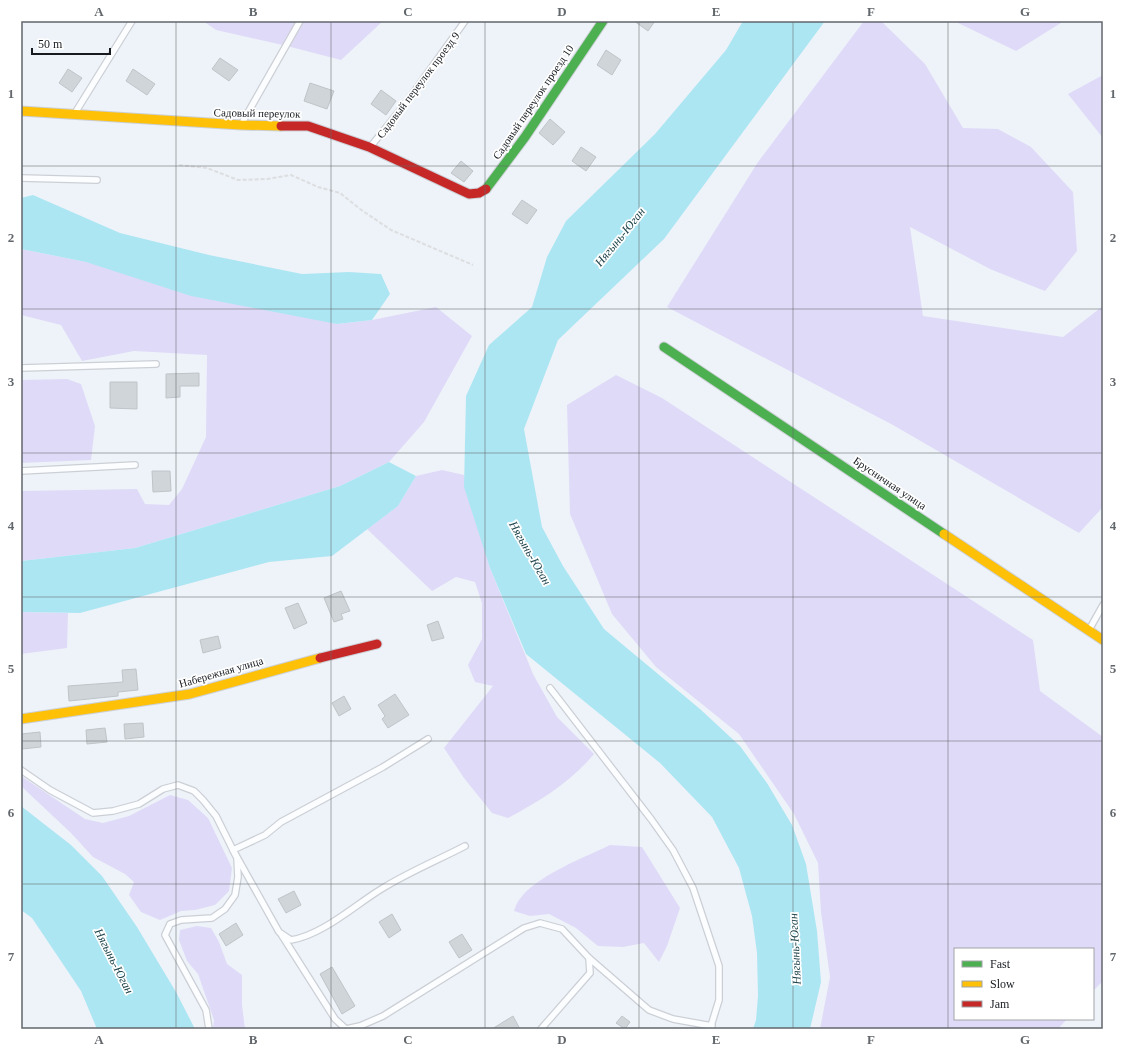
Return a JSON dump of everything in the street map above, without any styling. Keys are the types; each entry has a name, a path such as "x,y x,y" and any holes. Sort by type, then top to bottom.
{"street":[{"name":"Садовый переулок проезд 10","path":"479,193 487,188 525,137 603,21"},
{"name":"Садовый переулок","path":"21,111 241,126 308,126 369,147 469,194 479,193"},
{"name":"Брусничная улица","path":"664,347 1103,640"},
{"name":"Набережная улица","path":"21,719 190,694 286,666 377,644"}],"lane":[{"path":"74,115 132,21"},
{"path":"241,126 300,21"},
{"name":"Садовый переулок проезд 9","path":"369,147 406,104 465,21"},
{"path":"21,178 97,180"},
{"path":"21,368 156,364"},
{"path":"21,471 135,465"},
{"path":"1089,630 1103,605"},
{"path":"233,850 279,932 335,1019 346,1029 360,1026 383,1016 524,928 540,923 562,929 589,958 649,1010 673,1019 711,1028 719,1000 719,966 693,888 673,850 651,819 550,688"},
{"path":"233,850 265,835 281,822 383,767 428,738"},
{"path":"21,770 50,790 93,813 113,811 139,804 163,789 178,785 194,791 216,816 237,858 238,877 235,895 225,909 212,918 181,920 170,924 165,935 206,1010 209,1029"},
{"path":"279,932 291,940 301,938 348,912 383,888 465,846"},
{"path":"541,1029 590,973 589,958"}],"path":[{"path":"179,165 207,168 238,180 268,179 291,175 318,187 340,193 360,209 391,230 473,264"}],"shaded area":[{"path":"203,21 383,21 341,60 216,30"},
{"path":"864,21 881,21 925,64 963,128 998,129 1031,147 1073,192 1077,251 1045,291 990,269 910,227 923,316 1063,337 1103,306 1103,507 1079,533 893,425 667,307 758,162"},
{"path":"954,21 1064,21 1016,51"},
{"path":"1103,75 1103,138 1068,94"},
{"path":"21,249 86,262 337,324 372,320 436,307 472,336 424,422 389,462 340,486 135,548 21,561 21,491 137,489 145,504 169,505 182,489 206,437 207,355 134,351 82,361 61,325 21,315"},
{"path":"616,375 662,398 1033,640 1040,691 1103,737 1103,981 1094,990 1094,948 954,948 954,1020 1066,1020 1058,1029 820,1029 830,977 821,912 818,863 794,814 739,734 656,667 612,614 570,514 567,405"},
{"path":"67,379 81,384 95,426 91,460 21,463 21,380"},
{"path":"442,470 464,475 490,568 533,674 557,717 594,754 565,782 532,805 508,818 492,813 464,778 444,748 493,686 475,682 468,665 482,639 482,603 475,582 456,577 432,591 367,529 398,506 416,476"},
{"path":"21,612 68,613 67,648 21,654"},
{"path":"21,776 85,819 103,823 129,816 170,795 188,800 208,818 232,868 229,891 215,905 195,910 181,911 160,920 141,912 129,895 134,882 125,874 93,857 71,833 21,786"},
{"path":"610,845 642,847 680,908 667,946 659,962 644,943 623,947 598,946 576,928 549,914 530,916 514,911 519,900 528,890 541,880 569,864"},
{"path":"197,926 211,928 219,942 227,964 242,975 242,1005 245,1029 213,1029 214,1020 198,974 187,961 179,940 180,930"}],"water":[{"name":"Нягынь-Юган","path":"743,21 825,21 664,239 558,340 524,429 542,527 563,566 604,629 700,709 740,746 767,783 792,825 806,864 817,931 821,982 810,1029 753,1029 756,1020 758,996 757,953 752,916 739,868 712,817 660,763 526,654 490,568 464,487 466,396 489,345 532,307 547,257 566,221 655,134 726,50"},
{"path":"33,195 120,233 209,255 302,274 349,272 381,274 390,294 372,320 337,324 191,296 86,262 21,249 21,198"},
{"path":"389,462 416,476 398,506 332,556 269,562 80,613 21,612 21,561 135,548 340,486"},
{"name":"Нягынь-Юган","path":"21,806 71,845 102,876 137,927 176,992 195,1029 97,1029 81,991 32,918 21,910"}],"building":[{"path":"634,21 655,21 648,31"},
{"path":"606,50 621,60 612,75 597,65"},
{"path":"220,58 238,70 229,81 212,69"},
{"path":"68,69 82,78 72,92 59,83"},
{"path":"133,69 155,84 147,95 126,81"},
{"path":"310,83 334,91 327,109 304,101"},
{"path":"381,90 396,101 386,115 371,104"},
{"path":"550,119 565,132 553,145 539,133"},
{"path":"581,147 596,157 586,171 572,161"},
{"path":"461,161 473,171 464,182 451,173"},
{"path":"522,200 537,210 527,224 512,214"},
{"path":"199,373 199,386 180,386 180,397 166,398 166,374"},
{"path":"110,382 137,382 137,409 110,408"},
{"path":"152,471 170,471 171,491 153,492"},
{"path":"341,591 350,611 341,614 343,619 334,622 324,598"},
{"path":"298,603 307,623 294,629 285,608"},
{"path":"438,621 444,638 432,641 427,625"},
{"path":"218,636 221,648 203,653 200,640"},
{"path":"136,669 138,690 118,692 118,696 69,701 68,686 123,682 122,670"},
{"path":"395,694 409,715 388,728 382,719 385,716 378,705"},
{"path":"344,696 351,709 339,716 332,703"},
{"path":"143,723 144,737 125,739 124,724"},
{"path":"105,728 107,742 87,744 86,730"},
{"path":"40,732 41,747 22,749 21,734"},
{"path":"294,891 301,905 286,913 278,899"},
{"path":"392,914 401,930 389,938 379,922"},
{"path":"236,923 243,935 226,946 219,934"},
{"path":"462,934 472,950 459,958 449,942"},
{"path":"332,967 355,1006 342,1014 320,974"},
{"path":"513,1016 520,1029 492,1029"},
{"path":"622,1016 630,1022 625,1029 616,1023"}],"traffic: fast":[{"path":"486,189 525,137 603,21"},
{"path":"664,347 944,534"}],"traffic: slow":[{"path":"21,111 241,125 281,126"},
{"path":"944,534 1103,640"},
{"path":"21,719 190,694 320,658"}],"traffic: jam":[{"path":"281,126 308,126 369,147 469,194 479,193 486,189"},
{"path":"320,658 377,644"}]}
